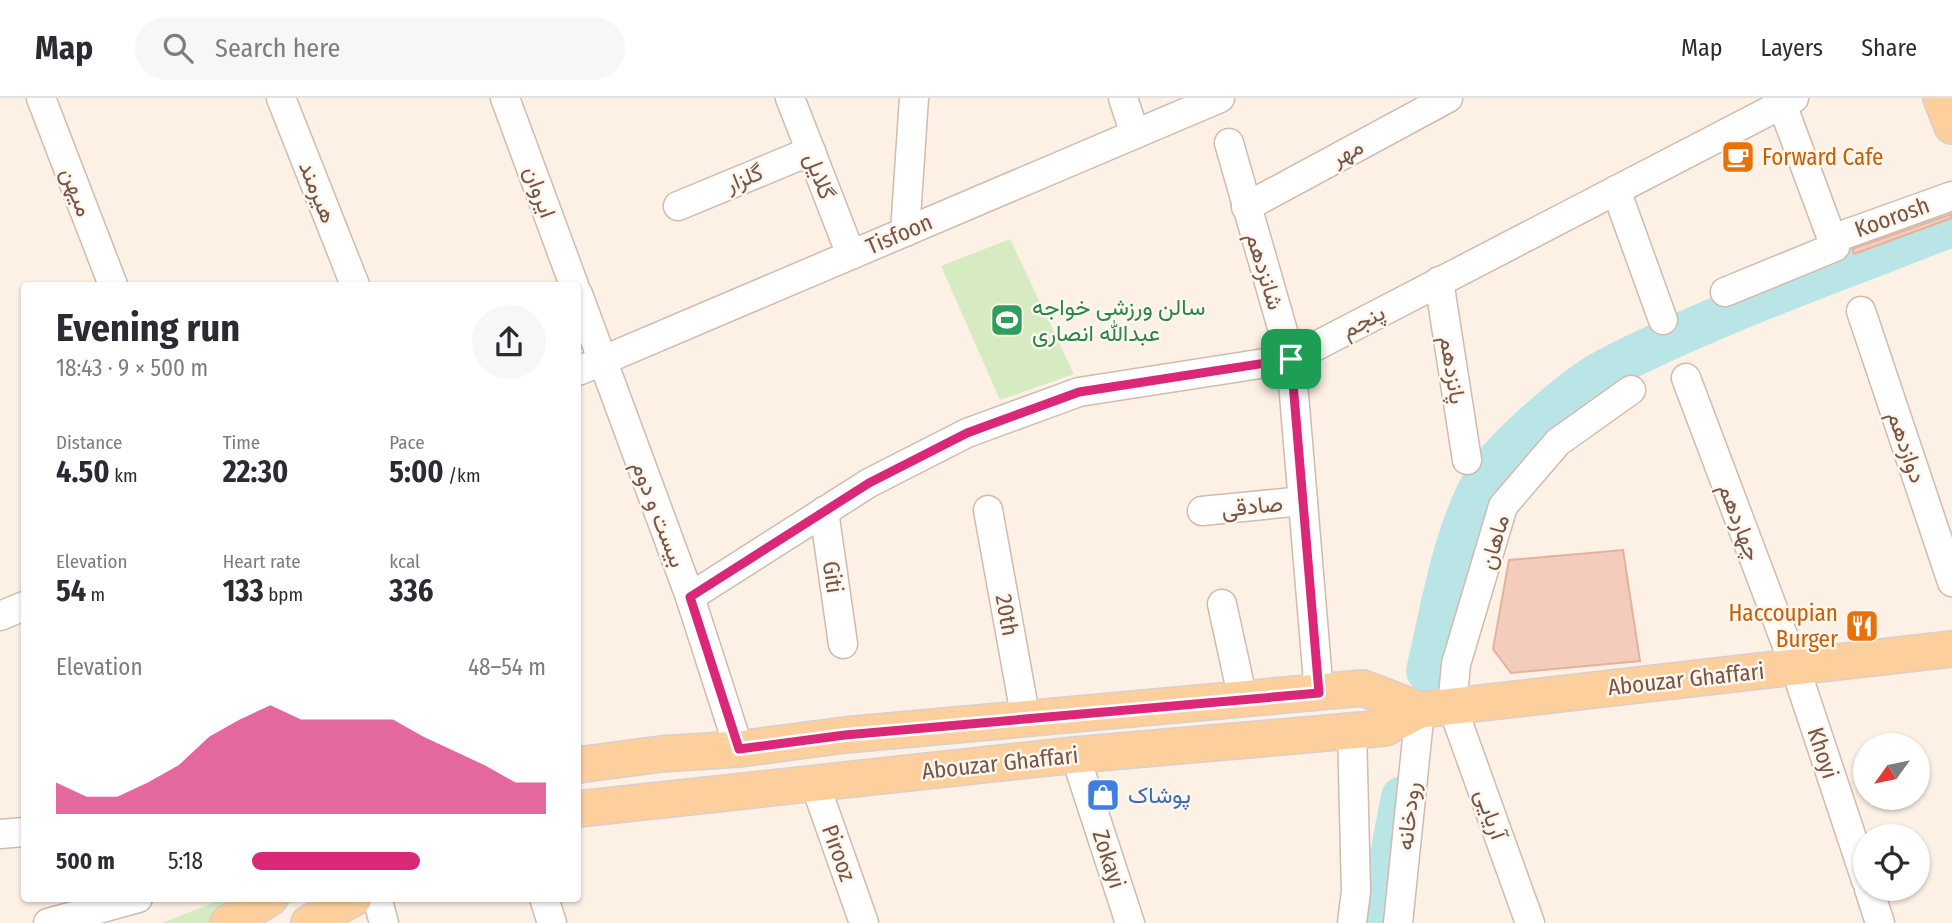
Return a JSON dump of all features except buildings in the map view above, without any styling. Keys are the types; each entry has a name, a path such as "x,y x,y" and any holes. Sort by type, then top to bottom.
{"main road":[{"path":"1941,98 1952,125"},
{"name":"Abouzar Ghaffari","path":"581,809 1075,755 1385,728 1436,708 1952,649"},
{"name":"Abouzar Ghaffari","path":"581,765 661,754 739,749 845,735 1363,688 1436,708"},
{"path":"228,923 263,902"},
{"path":"309,923 347,902"}],"street":[{"name":"میهن","path":"41,98 112,282"},
{"name":"هیرمند","path":"281,98 354,282"},
{"name":"ایروان","path":"505,98 573,282"},
{"name":"گلایل","path":"790,98 851,255"},
{"path":"905,232 914,98"},
{"path":"1123,98 1135,134"},
{"name":"Tisfoon","path":"590,366 1220,98"},
{"name":"مهر","path":"1245,206 1448,98"},
{"path":"1788,101 1833,243"},
{"name":"پنجم","path":"690,597 869,483 967,433 1079,392 1291,359 1788,101"},
{"name":"شانزدهم","path":"1229,143 1291,359 1319,693"},
{"name":"گلزار","path":"678,206 811,151"},
{"path":"1616,190 1663,320"},
{"name":"Koorosh","path":"1725,292 1833,243 1952,196"},
{"name":"پانزدهم","path":"1439,281 1467,460"},
{"name":"دوازدهم","path":"1861,311 1952,582"},
{"path":"581,312 590,366"},
{"name":"بیست و دوم","path":"590,366 690,597 739,749"},
{"name":"چهاردهم","path":"1686,378 1795,667"},
{"name":"ماهان","path":"1436,708 1456,664 1503,506 1558,442 1631,390"},
{"name":"صادقی","path":"1202,512 1303,501"},
{"name":"20th","path":"988,510 1026,720"},
{"name":"Giti","path":"824,511 843,643"},
{"path":"1222,604 1243,700"},
{"path":"0,616 21,607"},
{"name":"Khoyi","path":"1795,667 1853,841"},
{"name":"رودخانه","path":"1398,923 1436,708"},
{"name":"آریایی","path":"1436,708 1530,923"},
{"path":"1352,730 1356,891 1352,923"},
{"name":"Zokayi","path":"1075,755 1130,923"},
{"name":"Pirooz","path":"815,784 864,923"},
{"path":"0,834 21,832"},
{"path":"1873,901 1880,923"},
{"path":"48,923 117,902"},
{"path":"378,902 384,923"},
{"path":"545,902 552,923"}],"green space":[{"name":"سالن ورزشی خواجه عبدالله انصاری","path":"1010,239 1074,374 1000,400 941,266"},
{"path":"216,902 293,902 248,923 161,923"}],"waterway":[{"path":"1427,671 1449,573 1474,500 1494,466 1541,418 1594,377 1648,349 1775,294 1946,228"},
{"path":"1378,923 1402,797"}],"place":[{"name":"Forward Cafe","path":"1738,157"},
{"name":"سالن ورزشی خواجه عبدالله انصاری","path":"1007,320"},
{"name":"Haccoupian Burger","path":"1862,626"},
{"name":"پوشاک","path":"1103,795"}],"route":[{"path":"1291,359 1319,693 845,735 739,749 690,597 869,483 967,433 1079,392 1291,359"}]}
